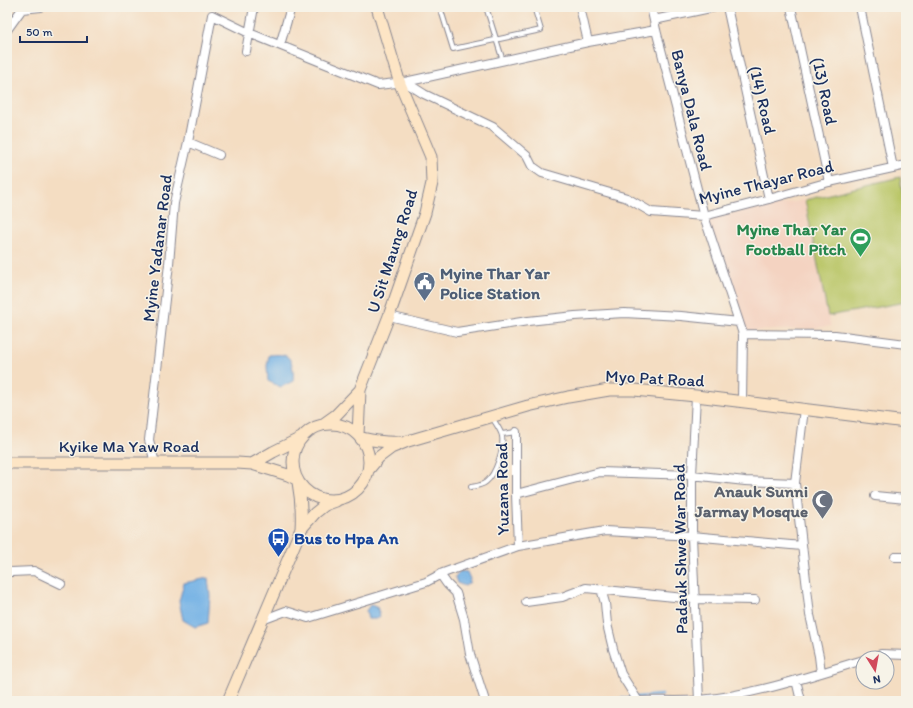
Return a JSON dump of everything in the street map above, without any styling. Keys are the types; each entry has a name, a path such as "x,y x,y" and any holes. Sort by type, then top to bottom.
{"main road":[{"name":"U Sit Maung Road","path":"360,390 389,316 425,213 432,183 431,157 403,83 377,7"},
{"path":"322,425 336,415 360,390"},
{"path":"360,390 360,437"},
{"name":"Myo Pat Road","path":"408,440 528,406 609,390 634,390 696,396 906,422"},
{"path":"228,701 301,529 315,513 325,505 349,497 358,490 365,480 369,469 370,458 367,448 354,431 344,426 334,424 315,427 301,438 294,451 292,465 300,495 302,513 301,529"},
{"path":"360,437 377,442 389,443 408,440"},
{"path":"252,464 301,438"},
{"path":"369,469 379,457 391,448 408,440"},
{"name":"Kyike Ma Yaw Road","path":"7,463 252,464"},
{"path":"252,464 288,475 297,480 305,491 315,497 326,501 338,500"}],"street":[{"path":"7,30 22,9 41,7"},
{"path":"246,51 254,7"},
{"path":"280,46 291,7"},
{"path":"580,7 588,42"},
{"name":"Banya Dala Road","path":"651,7 704,216 743,334 742,401"},
{"path":"654,20 715,7"},
{"name":"(14) Road","path":"727,7 769,199"},
{"name":"(13) Road","path":"791,7 829,182"},
{"path":"860,7 894,168"},
{"name":"Myine Yadanar Road","path":"155,463 148,440 169,264 174,203 188,142 212,15 249,33"},
{"path":"249,33 378,85 403,83 588,42 656,30"},
{"name":"Myine Thayar Road","path":"403,83 493,127 527,156 532,166 542,173 627,198 651,212 704,216 829,182 906,165"},
{"path":"188,142 219,156"},
{"path":"389,316 456,332 548,319 624,313 681,316 739,322"},
{"path":"743,334 835,335 906,344"},
{"name":"Padauk Shwe War Road","path":"696,396 692,475 692,536 699,700"},
{"path":"804,409 795,483 810,615 819,656 821,673"},
{"name":"Yuzana Road","path":"516,432 518,546"},
{"path":"516,494 600,472 692,475 745,481 795,483"},
{"path":"875,496 906,499"},
{"path":"262,620 286,611 308,618 426,582 440,574 518,546 605,531 692,536 802,546"},
{"path":"895,557 906,557"},
{"path":"7,571 34,572 61,584"},
{"path":"440,574 456,593 464,619 470,654 485,701"},
{"path":"526,602 562,597 586,588 694,599 755,600"},
{"path":"601,589 605,602 607,624 620,674 637,701 699,700 718,698 759,690 855,662"},
{"path":"895,655 906,655"},
{"path":"796,680 802,701"}],"lane":[{"path":"440,7 453,49 541,30 534,7"},
{"path":"486,7 503,61"},
{"path":"471,487 487,482 497,464 501,451 502,434 491,417"},
{"path":"502,434 516,432"}],"shaded area":[{"path":"805,200 831,326 809,329 745,331 705,227 713,216"}],"green space":[{"name":"Myine Thar Yar Football Pitch","path":"900,177 906,216 906,302 828,316 805,200"}],"water":[{"path":"269,355 283,355 289,358 293,369 293,381 281,387 268,381 267,366"},
{"path":"460,571 467,572 470,579 469,583 465,586 457,583 455,577"},
{"path":"208,578 210,596 208,623 195,627 183,620 179,601 184,583"},
{"path":"370,605 377,607 380,616 376,619 368,619 366,611"}],"waterway":[{"path":"605,701 662,695"}],"place":[{"name":"Myine Thar Yar Football Pitch","path":"861,258"},
{"name":"Myine Thar Yar Police Station","path":"424,302"},
{"name":"Anauk Sunni Jarmay Mosque","path":"823,520"},
{"name":"Bus to Hpa An","path":"278,558"}]}
